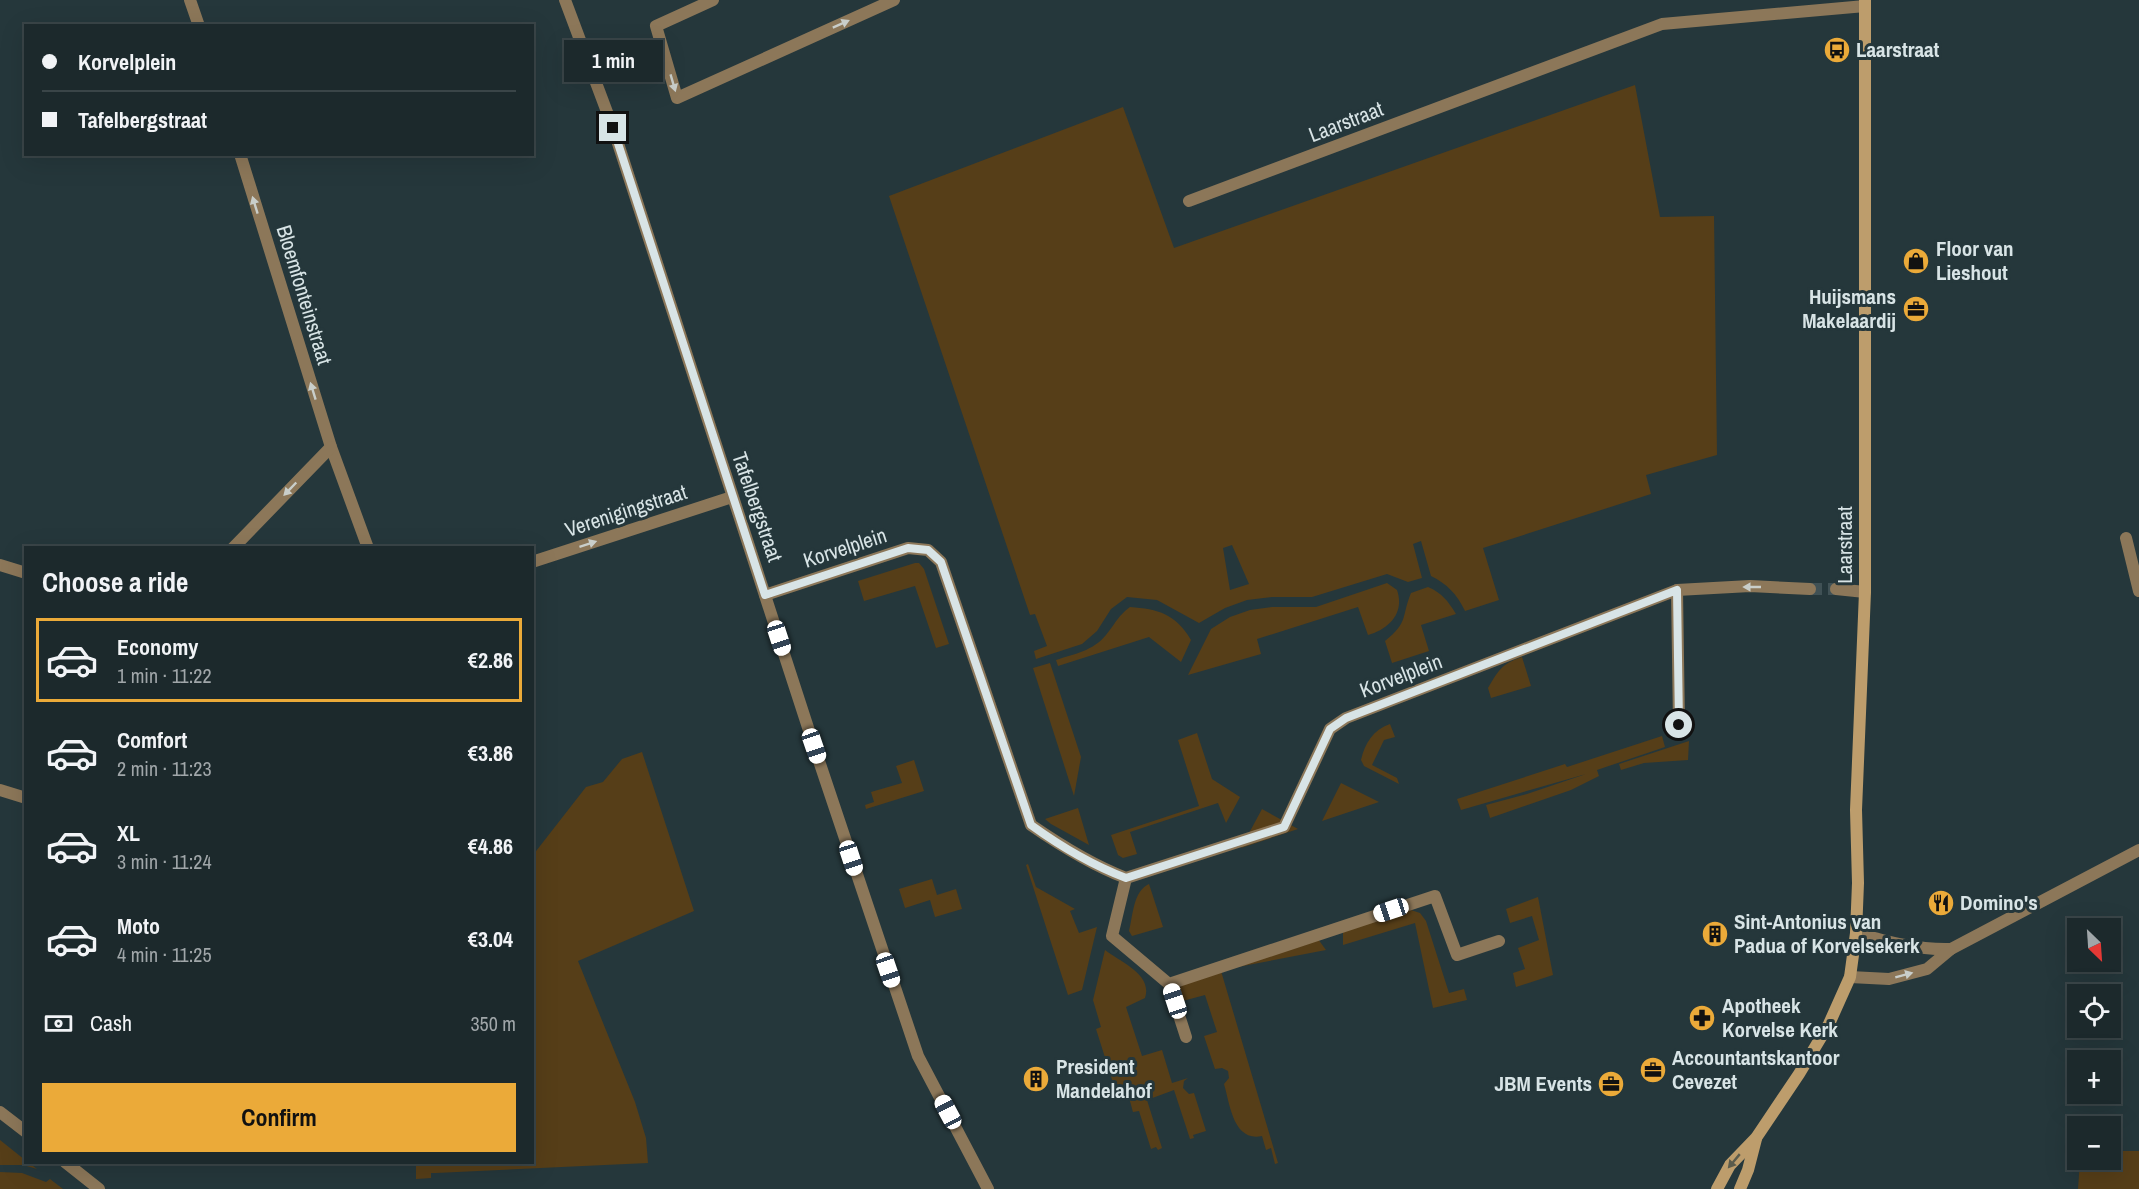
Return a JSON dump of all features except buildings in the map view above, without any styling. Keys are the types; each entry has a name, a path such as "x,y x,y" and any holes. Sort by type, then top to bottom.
{"street":[{"path":"190,0 197,24"},
{"name":"Tafelbergstraat","path":"565,0 613,128 732,497 918,1056 988,1189"},
{"path":"713,0 656,26 677,98 894,0"},
{"name":"Laarstraat","path":"1189,201 1662,24 1865,3 1865,592 1856,810 1858,883 1856,933 1850,977"},
{"name":"Bloemfonteinstraat","path":"241,156 331,447 367,546"},
{"path":"236,546 331,447"},
{"name":"Verenigingstraat","path":"534,561 732,497"},
{"path":"2126,538 2139,591"},
{"name":"Korvelplein","path":"765,595 908,548 928,550 941,562 1031,825 1056,843 1126,878 1284,827 1330,729 1346,718 1677,590 1750,586 1810,588"},
{"path":"0,565 24,572"},
{"path":"1836,589 1865,592"},
{"path":"1677,590 1679,725"},
{"path":"0,790 24,797"},
{"path":"1718,1189 1730,1165 1756,1138 1799,1074 1823,1034 1850,977 1889,979 1927,969 1951,949 2139,850"},
{"path":"1126,878 1112,936 1169,984 1186,1037"},
{"path":"1169,984 1435,896 1457,955 1499,941"},
{"path":"1856,933 1930,950 1951,949"},
{"path":"0,1113 24,1131"},
{"path":"1740,1189 1748,1170 1756,1138"},
{"path":"68,1164 99,1189"}],"shaded area":[{"path":"1635,85 1660,217 1714,216 1717,455 1646,475 1651,494 1483,548 1499,600 1465,611 1451,590 1431,576 1421,541 1413,544 1422,578 1408,582 1387,574 1312,597 1272,597 1247,600 1225,608 1199,623 1157,600 1127,597 1111,609 1097,631 1082,644 1036,659 1034,651 1047,646 1035,614 1030,615 889,196 1123,107 1174,248","holes":["1232,545 1249,584 1230,590 1223,548"]},
{"path":"919,563 924,569 949,644 936,648 915,586 864,601 858,581"},
{"path":"1387,583 1397,590 1399,606 1393,619 1383,629 1368,635 1358,607 1257,639 1261,654 1188,675 1211,629 1230,617 1250,610 1272,607 1316,607"},
{"path":"1428,587 1444,598 1456,614 1421,625 1429,651 1392,663 1385,641 1401,624 1411,593"},
{"path":"1130,607 1158,611 1179,624 1191,640 1181,662 1149,637 1058,666 1056,660 1095,645"},
{"path":"1522,657 1531,686 1491,698 1488,688 1498,672 1509,662"},
{"path":"1050,663 1081,757 1074,796 1033,668"},
{"path":"1390,724 1395,737 1384,740 1372,765 1397,778 1399,784 1364,766 1361,760 1371,738"},
{"path":"1197,733 1212,779 1240,797 1226,823 1218,803 1130,832 1137,854 1123,858 1118,855 1111,835 1199,806 1178,740"},
{"path":"1662,736 1665,747 1597,770 1599,776 1571,790 1490,818 1486,805 1586,774 1461,810 1457,799 1565,764 1567,767"},
{"path":"1689,741 1688,760 1644,763 1621,770 1619,764"},
{"path":"642,752 694,911 578,961 635,1102 646,1138 648,1163 431,1173 431,1178 416,1179 416,1164 534,1164 534,854 586,787 603,782 622,759"},
{"path":"914,760 924,791 866,809 865,805 874,802 871,792 902,783 896,766"},
{"path":"1341,783 1379,802 1322,821"},
{"path":"1078,808 1089,845 1045,819"},
{"path":"1262,809 1298,829 1241,848"},
{"path":"1028,864 1036,887 1075,909 1070,911 1079,933 1097,927 1082,990 1068,995 1026,865"},
{"path":"932,879 937,895 956,889 962,909 935,917 930,900 905,908 899,889"},
{"path":"1149,884 1163,927 1132,936 1129,931 1134,904 1140,892"},
{"path":"1538,897 1553,975 1516,987 1513,973 1525,969 1518,948 1539,940 1532,916 1510,923 1506,909"},
{"path":"1411,910 1420,913 1426,921 1449,993 1464,989 1467,1000 1433,1008 1415,923 1343,945 1343,931"},
{"path":"1318,939 1326,950 1222,970"},
{"path":"1105,950 1134,970 1144,982 1145,998 1126,1007 1142,1056 1162,1050 1172,1083 1188,1078 1184,1081 1183,1088 1189,1094 1194,1093 1206,1131 1193,1135 1194,1138 1190,1139 1174,1090 1147,1100 1162,1148 1151,1149 1139,1111 1133,1112 1126,1094 1115,1089 1096,1029 1101,1027 1093,1000"},
{"path":"1221,971 1278,1163 1275,1164 1271,1148 1266,1150 1262,1136 1245,1133 1234,1120 1224,1084 1229,1078 1228,1071 1222,1068 1215,1069 1204,1036 1217,1032 1205,995 1179,1002 1178,995 1181,985"},
{"path":"0,1140 24,1159 24,1164 30,1164 37,1169 23,1165 0,1165"},
{"path":"2121,1151 2139,1151 2139,1189 2078,1189 2079,1170 2121,1170"},
{"path":"0,1172 22,1173 46,1182 50,1179 63,1189 0,1189"}],"tunnel":[{"path":"1810,589 1836,589"}],"place":[{"name":"Laarstraat","path":"1837,50"},
{"name":"Floor van Lieshout","path":"1916,261"},
{"name":"Huijsmans Makelaardij","path":"1916,309"},
{"name":"Domino's","path":"1941,903"},
{"name":"Sint-Antonius van Padua of Korvelsekerk","path":"1715,934"},
{"name":"Apotheek Korvelse Kerk","path":"1702,1018"},
{"name":"Accountantskantoor Cevezet","path":"1653,1070"},
{"name":"President Mandelahof","path":"1036,1079"},
{"name":"JBM Events","path":"1611,1084"}],"route":[{"path":"613,128 765,595 908,548 928,550 941,562 1031,825 1056,843 1126,878 1284,827 1330,729 1346,718 1677,590 1679,725"}]}
